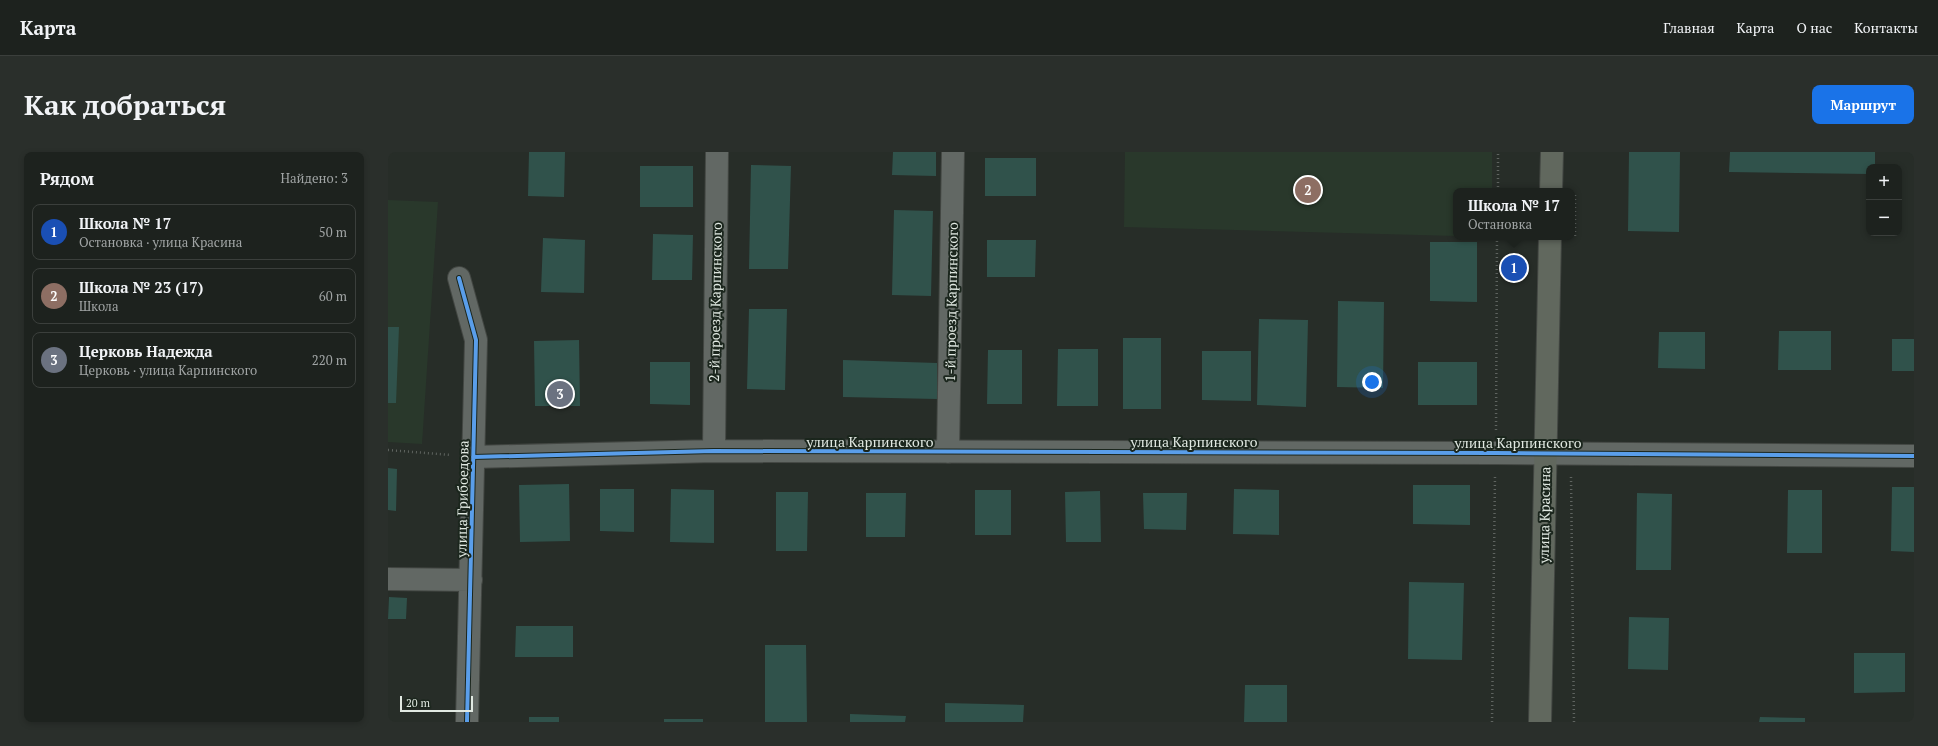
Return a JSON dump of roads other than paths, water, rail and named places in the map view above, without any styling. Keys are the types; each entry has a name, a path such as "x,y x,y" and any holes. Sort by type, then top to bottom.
{"main road":[{"path":"1551,188 1552,152"},
{"name":"улица Красина","path":"1540,722 1550,240"}],"street":[{"name":"2-й проезд Карпинского","path":"714,451 717,152"},
{"name":"1-й проезд Карпинского","path":"948,452 953,152"},
{"name":"улица Грибоедова","path":"459,278 476,340 468,722"},
{"name":"улица Карпинского","path":"473,457 714,451 1545,453 1914,456"},
{"path":"388,579 471,580"}],"place":[{"name":"Школа № 23 (17)","path":"1308,190"},
{"name":"Школа № 17","path":"1514,268"},
{"name":"Церковь Надежда","path":"560,394"}]}
